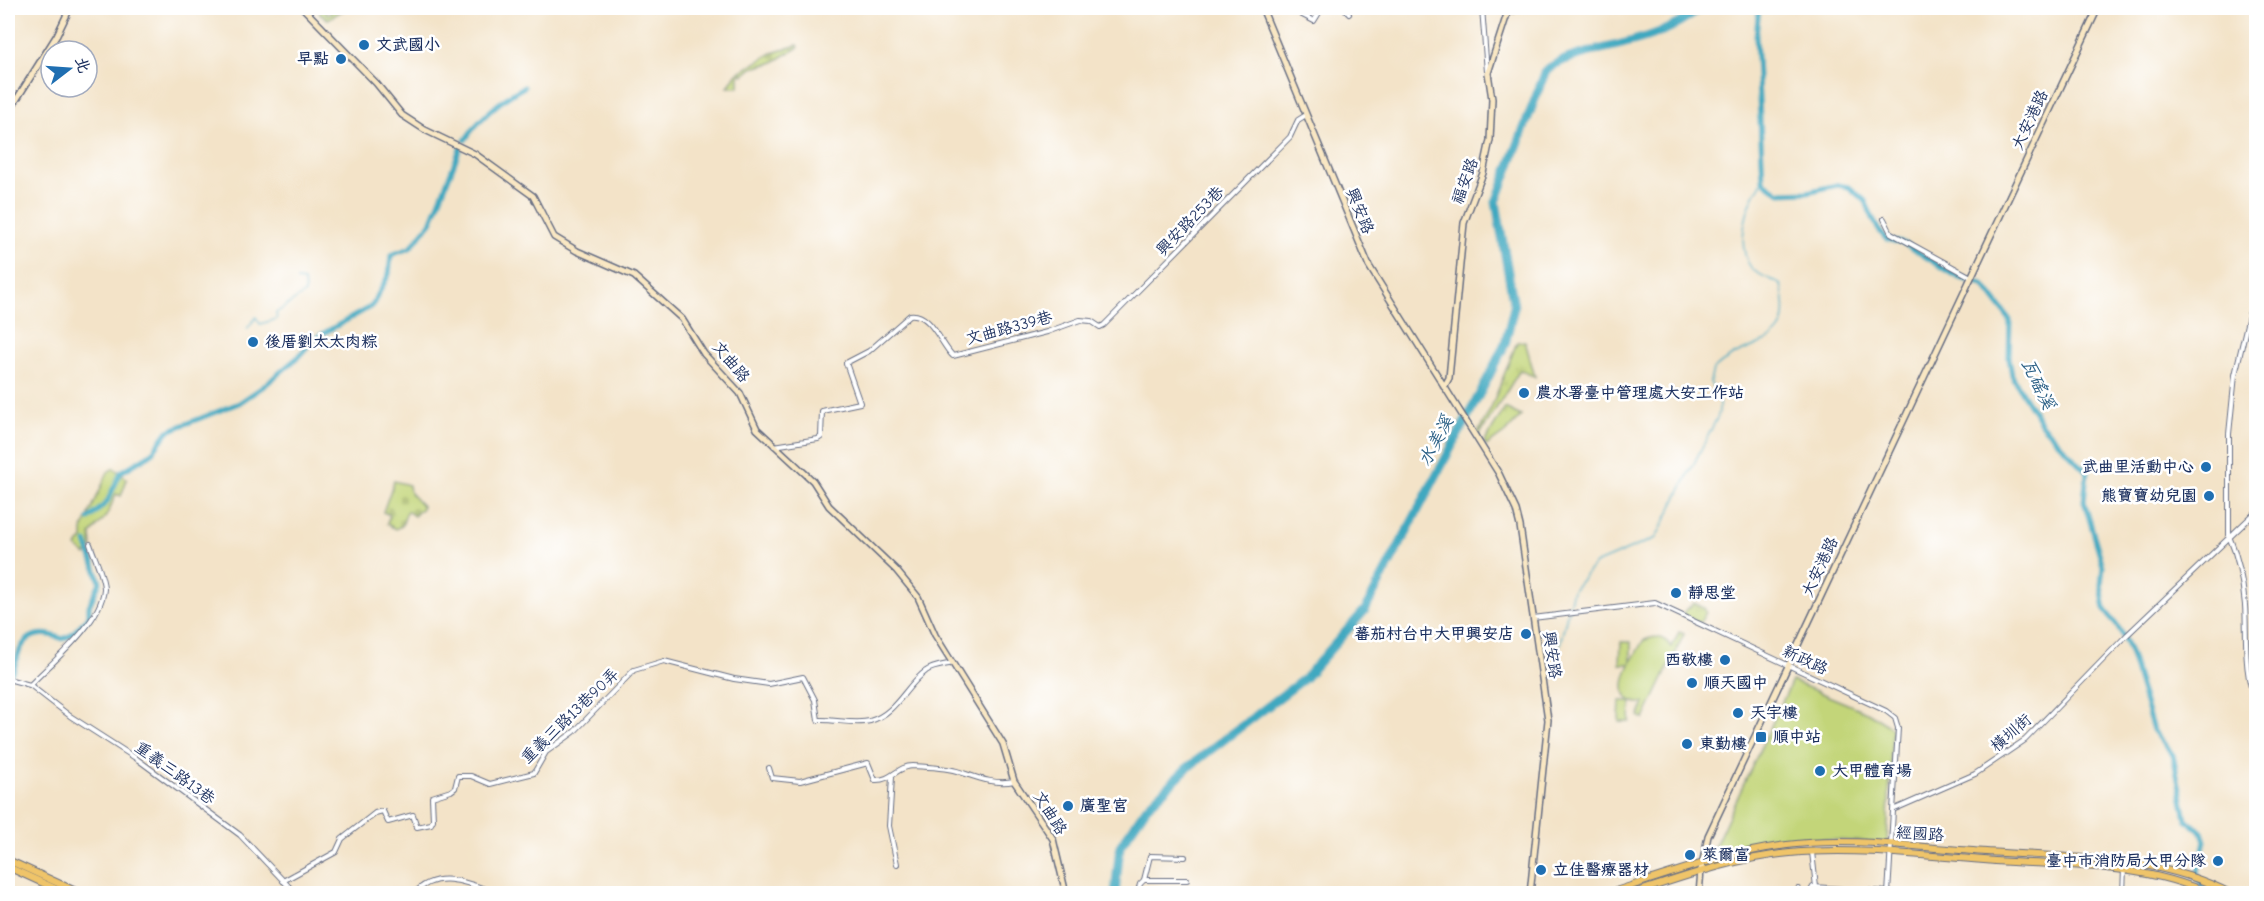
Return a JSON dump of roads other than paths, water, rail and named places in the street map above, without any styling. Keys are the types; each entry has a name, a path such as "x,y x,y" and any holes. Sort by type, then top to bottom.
{"main road":[{"name":"經國路","path":"1606,894 1786,845 1815,842 2125,861 2194,876 2232,894"},
{"name":"經國路","path":"1631,894 1651,890 1701,867 1760,857 1812,852 1892,854 2124,870 2182,882 2210,894"},
{"path":"8,860 59,886 67,894"},
{"path":"8,867 82,894"}],"street":[{"path":"8,113 57,36 69,8"},
{"name":"文曲路","path":"303,8 376,83 402,115 419,127 475,154 533,196 550,230 563,244 634,276 682,319 704,354 733,383 757,429 803,470 829,506 907,581 953,663 1003,744 1014,781 1053,839 1066,894"},
{"name":"興安路","path":"1262,8 1369,266 1499,474 1516,510 1548,720 1530,894"},
{"path":"1288,8 1314,21 1322,8"},
{"path":"1344,8 1349,14"},
{"name":"福安路","path":"1444,387 1450,364 1464,223 1483,174 1490,140 1492,99 1482,8"},
{"path":"1488,73 1509,10 1541,8"},
{"name":"大安港路","path":"1699,894 1701,867 1708,836 2098,8"},
{"name":"興安路253巷","path":"1084,320 1091,321 1100,327 1104,325 1290,137 1298,120 1306,115"},
{"path":"1884,219 1891,233 1913,243 1964,275 1971,277"},
{"path":"2256,286 2235,375 2229,434 2229,536 2235,549 2245,603 2250,681 2256,698"},
{"name":"文曲路339巷","path":"774,446 818,439 821,437 822,411 858,405 860,399 846,363 869,351 910,315 918,316 938,333 953,356 1084,320"},
{"name":"福安路","path":"1440,378 1450,364"},
{"path":"2229,536 2249,522 2256,512"},
{"name":"橫圳街","path":"1895,809 1975,774 1999,760 2025,740 2127,635 2229,536"},
{"path":"8,685 10,680 30,685 90,623 104,589 90,544"},
{"name":"新政路","path":"1533,618 1655,603 1886,711 1895,718 1898,728 1893,845 1888,893"},
{"name":"重義三路13巷90弄","path":"283,881 336,852 342,839 375,813 383,810 388,822 413,815 417,826 430,824 433,820 432,797 455,788 458,776 471,776 490,784 534,773 546,752 574,732 634,670 664,661 734,679 769,684 803,677 815,700 818,720 838,719 855,722 869,721 887,713 926,670 953,663"},
{"name":"重義三路13巷","path":"30,685 70,716 137,759 240,836 296,894"},
{"path":"769,768 772,778 794,782 868,763 875,780 892,777 904,767 911,766 952,770 991,782 1014,781"},
{"path":"892,777 889,826 897,864"},
{"path":"1809,894 1814,887 1812,852"},
{"path":"1137,894 1144,880 1150,856 1185,857"},
{"path":"2123,894 2125,861"},
{"path":"414,894 426,884 445,878 498,894"},
{"path":"1144,880 1187,880"},
{"path":"1814,887 1918,894"}],"waterway":[{"name":"水美溪","path":"1115,894 1120,846 1147,807 1187,768 1305,678 1365,610 1486,382 1505,344 1514,307 1496,202 1546,70 1569,58 1664,31 1700,8"},
{"name":"瓦磘溪","path":"1759,8 1756,36 1763,181 1780,193 1807,192 1837,185 1849,187 1865,201 1878,229 1886,239 1905,244 1959,278 1983,284 2010,320 2009,358 2012,375 2042,425 2087,472 2084,501 2103,566 2101,585 2105,610 2120,630 2130,652 2153,730 2173,755 2186,819 2202,832 2205,841 2197,876 2205,892"},
{"path":"465,140 491,110 524,87"},
{"path":"89,519 107,502 121,472 151,454 168,431 239,403 264,386 297,358 315,338 372,306 389,274 391,255 410,248 431,223 461,146"},
{"path":"1559,662 1557,656 1573,590 1595,564 1656,538 1718,416 1719,402 1710,382 1713,370 1742,351 1768,340 1777,333 1783,322 1785,307 1781,285 1752,269 1744,248 1743,236 1748,212 1763,181"},
{"path":"247,329 256,317 260,324 277,319 276,313 305,293 304,281 297,280"},
{"path":"8,676 20,650 28,639 44,634 63,639 71,635 89,616 89,606 100,582 86,542"}],"place":[{"name":"文武國小","path":"364,45"},
{"name":"早點","path":"341,59"},
{"name":"後厝劉太太肉粽","path":"253,342"},
{"name":"農水署臺中管理處大安工作站","path":"1524,393"},
{"name":"武曲里活動中心","path":"2206,467"},
{"name":"熊寶寶幼兒園","path":"2209,496"},
{"name":"靜思堂","path":"1676,593"},
{"name":"蕃茄村台中大甲興安店","path":"1526,634"},
{"name":"西敬樓","path":"1725,660"},
{"name":"順天國中","path":"1692,683"},
{"name":"天宇樓","path":"1738,713"},
{"name":"順中站","path":"1761,737"},
{"name":"東勤樓","path":"1687,744"},
{"name":"大甲體育場","path":"1820,771"},
{"name":"廣聖宮","path":"1068,806"},
{"name":"萊爾富","path":"1690,855"},
{"name":"臺中市消防局大甲分隊","path":"2218,861"},
{"name":"立佳醫療器材","path":"1541,870"}]}
